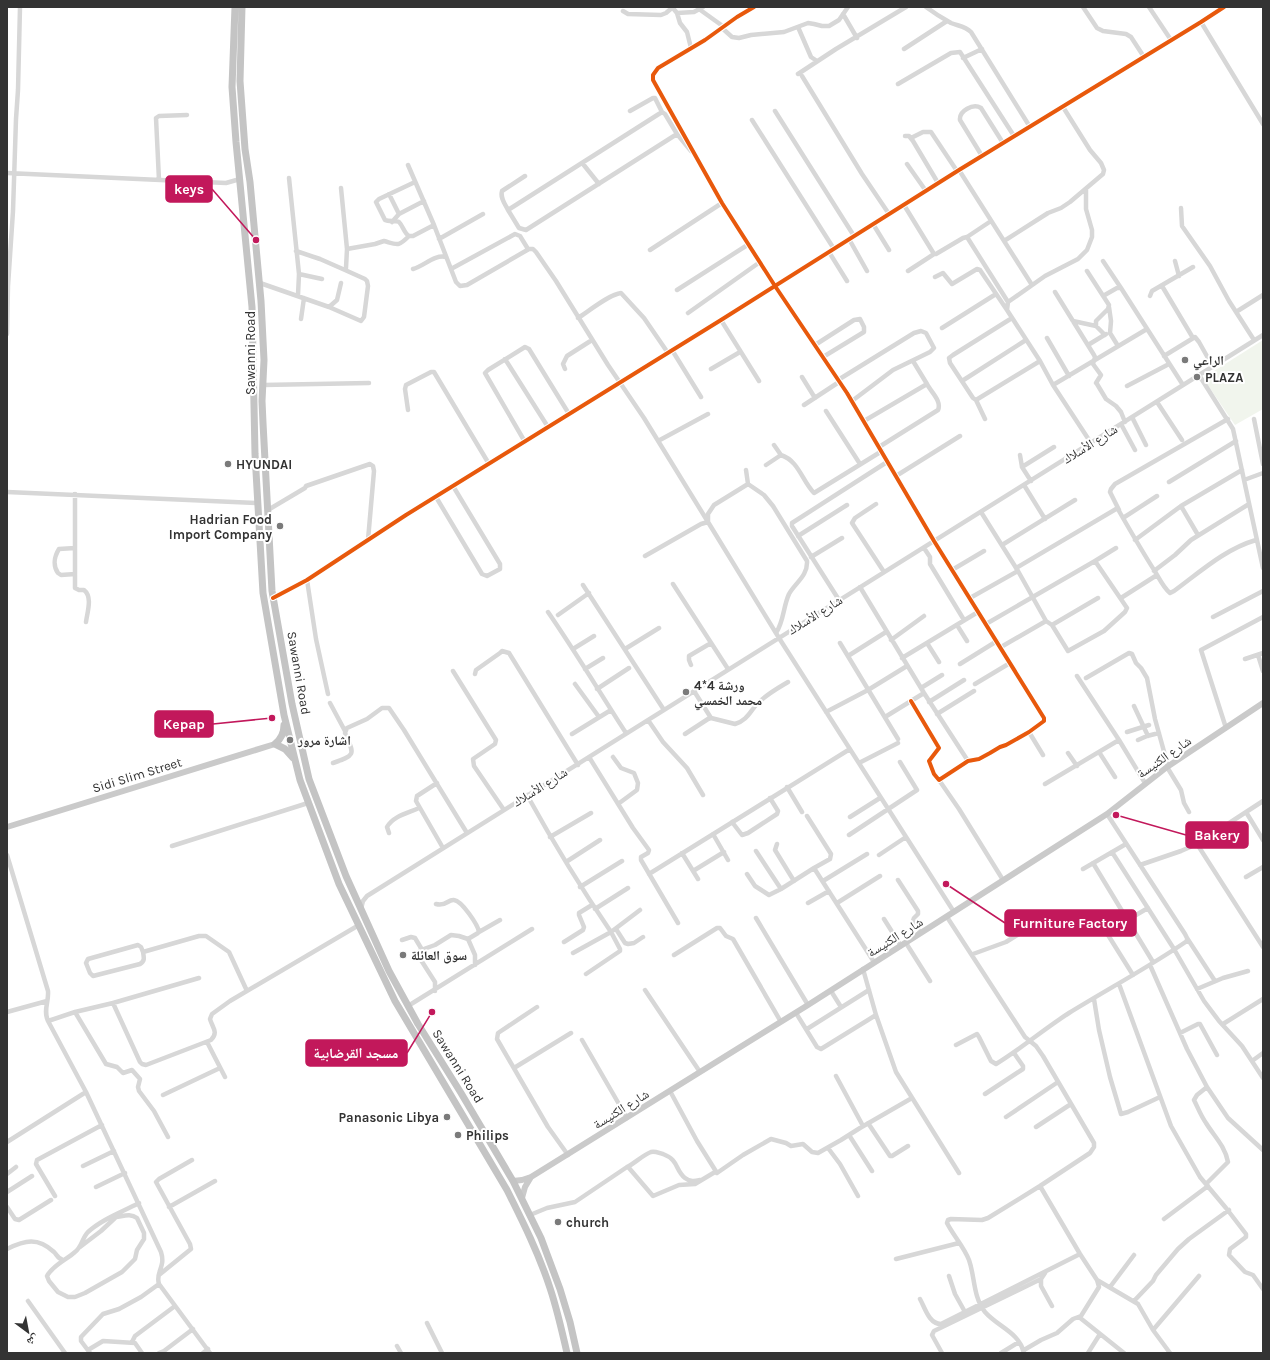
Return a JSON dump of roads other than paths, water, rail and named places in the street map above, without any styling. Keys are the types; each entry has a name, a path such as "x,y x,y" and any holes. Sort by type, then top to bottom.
{"highway":[{"name":"Sawanni Road","path":"235,7 232,87 252,307 253,412 263,594 284,715 295,760 308,803 335,874 395,1001 473,1130 521,1216 550,1289 567,1353"},
{"name":"Sawanni Road","path":"242,7 240,81 245,149 250,182 260,283 264,360 263,423 273,598 292,704 306,769 325,822 354,894 389,971 436,1054 461,1093 512,1180 541,1238 556,1276 570,1322 577,1353"},
{"path":"261,553 265,557 271,555"},
{"path":"262,573 271,573"},
{"path":"284,715 284,732 275,744 285,748 295,760"}],"main road":[{"name":"شارع الكنيسة","path":"512,1180 531,1178 796,1013 1107,814 1167,767 1263,703"},
{"name":"Sidi Slim Street","path":"7,827 275,744"},
{"path":"522,1198 525,1187 531,1178"}],"street":[{"path":"7,334 9,234 14,174 20,7"},
{"path":"623,11 628,14 661,14 666,13 672,7 677,12 680,23 687,32 691,48"},
{"path":"754,7 748,8 723,28 658,68 653,80 722,203 775,286 852,401 934,541 1044,718 1044,721 1029,732 979,759 968,762 939,780"},
{"path":"677,12 694,12 701,8 732,36 739,38 751,35 784,32 808,24 829,26 838,20 848,7"},
{"path":"889,214 800,75 817,61 906,7"},
{"path":"926,7 947,21 966,28 971,32 1030,127"},
{"path":"1083,7 1097,28 1103,31 1126,34 1131,37 1144,57"},
{"path":"1149,7 1171,40"},
{"path":"273,598 307,580 436,497 938,183 1224,7"},
{"path":"842,14 857,38"},
{"path":"904,49 947,21"},
{"path":"1201,22 1262,120"},
{"path":"798,27 811,57 817,61"},
{"path":"963,58 982,49"},
{"path":"898,84 950,53 960,52 1014,136"},
{"path":"630,111 652,98 655,98 662,112 665,114 686,147 695,155"},
{"path":"982,156 960,120 960,114 973,106 979,106 1003,143"},
{"path":"1004,241 1042,217 1070,202 1104,174 1104,170 1099,159 1090,150 1063,107"},
{"path":"775,111 854,236"},
{"path":"508,210 583,164 662,112"},
{"path":"159,180 156,118 159,116 186,115"},
{"path":"752,120 834,248"},
{"path":"911,138 923,132 931,132 1032,285"},
{"path":"525,176 502,191 501,195 502,200 519,228 526,230 677,134"},
{"path":"906,136 911,138 938,183"},
{"path":"583,164 599,184"},
{"path":"907,164 926,191"},
{"path":"408,165 434,225 456,282 460,286 463,286 528,249"},
{"path":"7,173 226,183 240,179"},
{"path":"289,178 298,274 298,296"},
{"path":"409,236 406,234 399,222 387,221 383,218 376,202 415,182"},
{"path":"341,188 345,237 348,249 345,270"},
{"path":"1008,302 1045,276 1078,259 1087,250 1092,237 1092,230 1086,209 1086,190"},
{"path":"389,194 399,214"},
{"path":"392,222 399,214 424,201"},
{"path":"650,250 722,203"},
{"path":"904,205 934,254"},
{"path":"1181,208 1182,226 1210,266 1254,340"},
{"path":"439,239 482,214"},
{"path":"908,271 934,254 962,238 967,237 991,221"},
{"path":"873,224 889,250"},
{"path":"348,249 384,241 398,245 409,236 413,236 434,225"},
{"path":"452,269 516,234 520,236 528,249 536,252 658,441 777,635 954,912"},
{"path":"967,237 1008,302 1007,310"},
{"path":"849,239 867,271"},
{"path":"676,290 748,244"},
{"path":"260,283 362,320 364,317 368,286 365,278 320,259 296,251"},
{"path":"829,252 847,281"},
{"path":"413,269 440,256 446,257"},
{"path":"1103,261 1183,385"},
{"path":"1175,261 1179,276"},
{"path":"688,312 760,262"},
{"path":"1150,296 1152,291 1193,267"},
{"path":"935,277 943,272 952,284 977,269 980,270 1040,361 1053,385 1091,443"},
{"path":"1087,271 1109,307 1111,321 1107,334 1088,344"},
{"path":"298,274 322,279"},
{"path":"329,307 337,300 341,283"},
{"path":"1162,286 1193,338 1197,339 1212,366"},
{"path":"1103,296 1116,288 1121,288"},
{"path":"1055,292 1094,354 1093,364 1101,375 1096,383 1106,399 1116,406 1120,412 1123,423 1135,450"},
{"path":"578,318 605,300 618,293 622,293 644,318 670,352 700,397"},
{"path":"942,328 996,294"},
{"path":"1236,312 1263,294"},
{"path":"301,319 304,298"},
{"path":"1096,326 1096,321 1109,307"},
{"path":"985,419 976,400 973,398 950,363 950,358 1012,318"},
{"path":"815,345 854,320 860,319 864,327 864,332 823,357"},
{"path":"721,320 759,380"},
{"path":"1073,321 1096,326 1107,334 1118,346"},
{"path":"1053,385 1146,329"},
{"path":"804,405 914,333 921,331 926,333 934,348 930,352 893,370 852,401"},
{"name":"شارع الأسلاك","path":"367,896 694,691 777,635 839,600 924,548 1263,335"},
{"path":"1047,338 1069,376"},
{"path":"1164,356 1193,338"},
{"path":"566,369 563,364 567,356 592,340"},
{"path":"962,380 1026,340"},
{"path":"525,442 485,375 486,372 505,359 524,347 528,348 569,414"},
{"path":"711,370 740,352"},
{"path":"505,359 548,427"},
{"path":"774,445 781,455 791,460 814,493 860,464 938,410 940,406 938,400 912,361"},
{"path":"976,400 1040,361"},
{"path":"1127,386 1169,364"},
{"path":"408,410 405,389 406,385 427,373 434,372 489,464"},
{"path":"1199,375 1233,429 1256,540 1260,545 1263,568"},
{"path":"802,378 815,398"},
{"path":"263,384 369,383"},
{"path":"864,421 927,384"},
{"path":"1157,402 1182,440"},
{"path":"826,411 860,464"},
{"path":"658,441 708,414"},
{"path":"1132,417 1146,445"},
{"path":"1228,419 1113,486 1110,492 1135,540 1155,573 1170,593 1227,553 1244,544 1256,540"},
{"path":"1254,419 1263,464"},
{"path":"896,476 960,436"},
{"path":"1169,482 1236,441"},
{"path":"1022,467 1054,447"},
{"path":"766,465 781,455"},
{"path":"1020,455 1022,467 1031,481"},
{"path":"839,600 798,536 792,526 792,523 887,462"},
{"path":"268,510 306,486 370,464 373,466 374,471 368,540"},
{"path":"746,470 748,484 764,495 773,506 807,561 806,570 790,593 785,605 777,635"},
{"path":"1135,540 1181,506 1242,470"},
{"path":"1244,480 1263,473"},
{"path":"708,522 708,514 714,505 748,484"},
{"path":"1024,485 1045,519"},
{"path":"436,497 482,574 487,576 500,569 500,564 454,486"},
{"path":"7,492 258,503"},
{"path":"75,494 75,588 84,590 88,595 89,600 86,622"},
{"path":"1123,518 1157,496"},
{"path":"1002,545 1075,500"},
{"path":"876,504 855,518 852,523 884,572"},
{"path":"1121,598 1155,573 1188,542 1249,504"},
{"path":"798,536 847,505"},
{"path":"1181,506 1198,535"},
{"path":"970,598 1116,509 1120,511"},
{"path":"981,512 1017,569 1046,621 1052,625 1068,651 1104,631 1125,612 1127,608 1095,561"},
{"path":"645,556 708,522"},
{"path":"811,557 842,538"},
{"path":"75,548 59,549 54,563 58,573 61,575 75,574"},
{"path":"924,548 930,557 930,564 964,620"},
{"path":"986,624 1116,548"},
{"path":"952,570 984,551"},
{"path":"307,580 316,639 328,694"},
{"path":"673,584 728,669"},
{"path":"583,585 664,710"},
{"path":"860,587 902,658 968,762"},
{"path":"1213,617 1263,591"},
{"path":"558,615 589,594"},
{"path":"1052,625 1098,598"},
{"path":"548,612 626,733"},
{"path":"902,658 978,612"},
{"path":"891,640 924,616"},
{"path":"1226,728 1201,650 1263,617"},
{"path":"1001,647 1046,621"},
{"path":"957,625 967,641"},
{"path":"625,649 660,628"},
{"path":"848,656 886,632"},
{"path":"573,649 594,636"},
{"path":"960,664 997,641"},
{"path":"691,665 689,656 711,643"},
{"path":"840,643 898,741 859,764"},
{"path":"927,643 939,662"},
{"path":"475,674 476,670 502,651 509,653 578,764"},
{"path":"1086,678 1129,653 1132,654 1146,678 1167,767 1181,790 1184,803 1189,812"},
{"path":"1245,659 1263,653"},
{"path":"1258,655 1263,671"},
{"path":"585,669 603,658"},
{"path":"975,684 1010,663"},
{"path":"826,712 868,690 907,666"},
{"path":"597,689 629,668"},
{"path":"452,671 496,740 495,744 472,760 474,766 504,810"},
{"path":"921,688 942,675"},
{"path":"1078,676 1145,783"},
{"path":"930,702 964,680"},
{"path":"694,691 711,718 738,724 752,713 757,704 766,696 788,682"},
{"path":"575,684 599,717"},
{"path":"937,714 974,691"},
{"path":"885,717 924,693"},
{"path":"911,701 939,748 929,761 934,774 959,809 1003,880"},
{"path":"330,703 352,748 352,752 347,758 333,764"},
{"path":"1134,706 1148,736"},
{"path":"345,731 349,727 373,716 382,708 389,708 437,782 467,833"},
{"path":"572,734 611,710"},
{"path":"685,734 711,718"},
{"path":"648,720 663,742 687,768 704,795"},
{"path":"1127,732 1149,725"},
{"path":"1029,732 1043,756"},
{"path":"1138,740 1159,733"},
{"path":"1045,784 1119,740"},
{"path":"649,874 850,749"},
{"path":"1068,752 1077,766"},
{"path":"1099,752 1115,777"},
{"path":"589,757 633,828 649,850 648,853 641,857 641,860 678,923"},
{"path":"613,757 621,768 634,773 638,783 637,790 618,804"},
{"path":"849,835 917,790 900,762"},
{"path":"437,782 417,796 416,801 443,848"},
{"path":"787,787 802,812"},
{"path":"527,796 580,887 620,949 620,951 586,974"},
{"path":"732,822 742,835 748,833 778,812 770,798"},
{"path":"850,817 880,798"},
{"path":"1140,865 1197,844 1263,801"},
{"path":"172,846 308,803"},
{"path":"389,833 387,827 389,822 394,818 419,808"},
{"path":"1246,812 1263,840"},
{"path":"550,837 591,813"},
{"path":"1107,814 1215,981"},
{"path":"746,874 755,886 769,895 830,859 831,854 807,816"},
{"path":"713,834 728,860"},
{"path":"879,856 906,837"},
{"path":"566,862 600,840"},
{"path":"777,844 776,850 794,881"},
{"path":"1083,869 1126,844"},
{"path":"1197,844 1263,947"},
{"path":"756,850 781,889"},
{"path":"693,871 724,852"},
{"path":"1112,852 1174,949 1204,1001 1242,1046 1263,1078"},
{"path":"682,853 698,880"},
{"path":"823,881 866,854"},
{"path":"7,855 48,991 45,1010 48,1021 102,1125 139,1203 163,1259 163,1265 158,1278 159,1284 209,1351 203,1353"},
{"path":"580,887 622,861"},
{"path":"1093,863 1152,964 1180,1034 1207,1087 1228,1118 1263,1150"},
{"path":"1246,877 1263,867"},
{"path":"814,868 874,962"},
{"path":"837,903 880,876"},
{"path":"898,880 918,910 918,914 913,920 921,933"},
{"path":"564,942 583,930 584,927 579,913 594,907 628,888"},
{"path":"808,903 829,891"},
{"path":"354,894 367,896 363,901 361,909"},
{"path":"436,904 442,905 452,900 456,900 464,906 479,932"},
{"path":"1133,975 1107,933 1108,930 1148,908"},
{"path":"573,953 616,929 640,910"},
{"path":"947,917 1025,1037 1036,1046 1043,1056 1094,1143 1094,1147 1090,1153 986,1220 948,1220 947,1223 969,1261 975,1290 981,1306 990,1317 1016,1337 1024,1352 1041,1340 1057,1333 1073,1319 1079,1317 1099,1288 1097,1280 1040,1186"},
{"path":"756,918 808,1005"},
{"path":"884,919 930,981"},
{"path":"972,954 1006,942 1043,919"},
{"path":"468,940 500,920"},
{"path":"113,1003 140,1062 144,1065 207,1042 215,1035 215,1030 210,1019 212,1014 230,1001 359,925"},
{"path":"674,955 717,928 720,928 726,936 733,939 781,1022"},
{"path":"616,929 624,942 628,944 634,943 643,937"},
{"path":"408,1006 435,991 532,930"},
{"path":"421,950 435,945 452,935 459,936 468,940 475,954 475,965"},
{"path":"143,952 200,936 206,936 229,952 247,991"},
{"path":"402,940 414,937 416,938 421,948 419,957 435,982 435,991"},
{"path":"956,1045 977,1034 993,1063 996,1064 1030,1042 1042,1032 1187,941 1187,938"},
{"path":"138,945 141,947 143,952 144,960 140,964 93,976 90,973 86,963 88,959 138,945"},
{"path":"863,969 876,1016 896,1072 959,1173"},
{"path":"1197,989 1215,981 1248,971"},
{"path":"48,1021 75,1012 113,1003 199,978"},
{"path":"1119,984 1171,1126 1193,1165 1246,1234 1246,1236 1230,1249 1229,1255 1246,1272 1253,1275 1263,1289"},
{"path":"645,990 700,1072"},
{"path":"831,990 842,1007"},
{"path":"807,1029 869,990"},
{"path":"1094,999 1110,1077 1121,1114 1160,1097"},
{"path":"1223,1024 1263,999"},
{"path":"7,1012 47,1001"},
{"path":"537,1007 498,1033 496,1036 548,1126 568,1155"},
{"path":"75,1012 106,1064 117,1067 123,1073 132,1070 140,1079 138,1089 154,1111 168,1137"},
{"path":"796,1013 817,1047 821,1049 876,1016"},
{"path":"1180,1034 1200,1024 1217,1055"},
{"path":"514,1068 571,1033"},
{"path":"582,1040 628,1118"},
{"path":"207,1042 225,1077"},
{"path":"985,1094 1023,1069 1023,1066 1014,1053"},
{"path":"1252,1060 1263,1053"},
{"path":"163,1096 220,1068"},
{"path":"836,1076 863,1126"},
{"path":"1006,1117 1058,1082"},
{"path":"1164,1219 1207,1185 1228,1162 1222,1146 1205,1122 1194,1100 1196,1095 1207,1087"},
{"path":"670,1091 715,1172"},
{"path":"7,1142 86,1092"},
{"path":"627,1168 629,1168 653,1196 679,1185 695,1184 715,1172 718,1172 768,1140 774,1139 791,1146 803,1144 814,1153 818,1153 912,1098"},
{"path":"1036,1127 1071,1104"},
{"path":"868,1123 890,1156 908,1146"},
{"path":"55,1196 36,1164 37,1160 102,1125"},
{"path":"849,1135 872,1171"},
{"path":"828,1148 840,1164 858,1196"},
{"path":"83,1166 114,1151"},
{"path":"530,1215 547,1208 575,1202 650,1152 657,1152 673,1159 684,1177 687,1179 691,1181 701,1180"},
{"path":"159,1274 192,1248 156,1182 192,1160"},
{"path":"7,1174 16,1167"},
{"path":"96,1187 125,1173"},
{"path":"7,1192 32,1176"},
{"path":"169,1207 216,1181"},
{"path":"7,1207 15,1218 19,1220 51,1200"},
{"path":"113,1217 129,1215 137,1218 144,1233 144,1239 137,1250 134,1259 122,1272 76,1297 68,1297 58,1292 47,1276 49,1272 80,1247 82,1239 87,1232 99,1223 139,1203"},
{"path":"1134,1301 1153,1281 1156,1275 1178,1249 1228,1210"},
{"path":"7,1249 16,1244 31,1241 46,1246 54,1252 59,1259 63,1260"},
{"path":"896,1259 958,1243"},
{"path":"942,1353 934,1341 932,1333 1080,1254"},
{"path":"1110,1287 1134,1255"},
{"path":"920,1299 932,1321 936,1324 941,1324 1041,1279 1046,1272"},
{"path":"949,1276 955,1294 965,1312"},
{"path":"1153,1330 1199,1276"},
{"path":"1041,1279 1041,1286 1052,1306"},
{"path":"1097,1280 1134,1301 1141,1308 1153,1330 1170,1353"},
{"path":"142,1353 135,1343 132,1342 102,1341 89,1352 81,1337 103,1314 119,1309 141,1297 159,1284"},
{"path":"28,1301 65,1353"},
{"path":"132,1342 135,1336 175,1306"},
{"path":"1079,1317 1124,1353"},
{"path":"427,1323 442,1353"},
{"path":"159,1353 164,1351 193,1329"},
{"path":"1088,1353 1100,1334"},
{"path":"1000,1353 1019,1342"},
{"path":"397,1346 401,1353"}],"place":[{"name":"keys","path":"256,240"},
{"name":"الراعي","path":"1185,360"},
{"name":"PLAZA","path":"1197,377"},
{"name":"HYUNDAI","path":"228,464"},
{"name":"Hadrian Food Import Company","path":"280,526"},
{"name":"4*4 ورشة محمد الخمسي","path":"686,692"},
{"name":"Kepap","path":"272,718"},
{"name":"اشارة مرور","path":"290,740"},
{"name":"Bakery","path":"1116,815"},
{"name":"Furniture Factory","path":"946,884"},
{"name":"سوق العائلة","path":"403,955"},
{"name":"مسجد القرضابية","path":"432,1012"},
{"name":"Panasonic Libya","path":"447,1117"},
{"name":"Philips","path":"458,1135"},
{"name":"church","path":"558,1222"}]}
